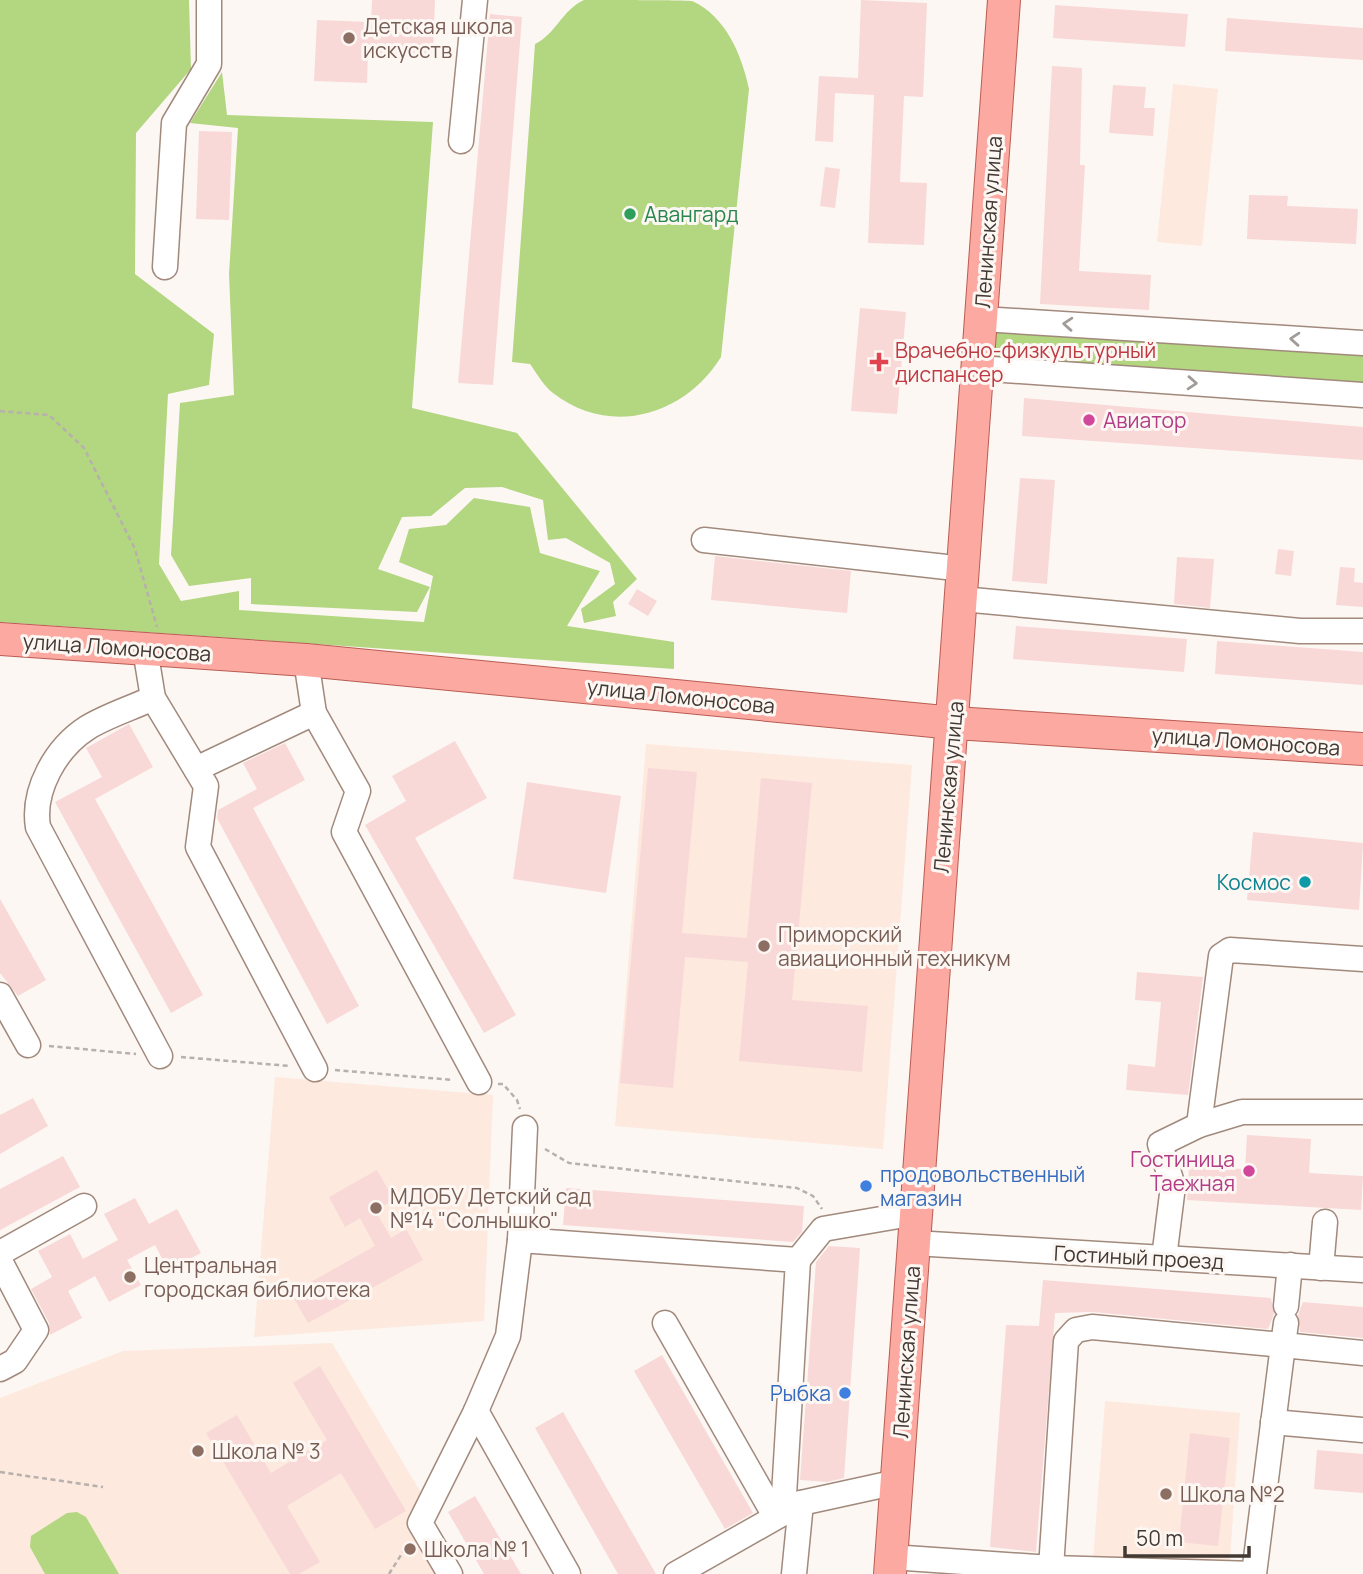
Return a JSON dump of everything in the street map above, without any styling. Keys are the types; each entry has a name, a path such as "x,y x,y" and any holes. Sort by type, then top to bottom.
{"main road":[{"name":"Ленинская улица","path":"891,1566 934,948 954,723 1004,0"},
{"name":"улица Ломоносова","path":"0,639 306,660 954,723 1363,749"}],"street":[{"path":"165,267 174,123 209,64 209,0"},
{"path":"461,141 475,0"},
{"path":"982,318 1363,343"},
{"path":"978,368 1363,395"},
{"path":"704,540 963,584 1300,631 1363,631"},
{"path":"154,649 153,698 206,786 198,847 315,1069"},
{"path":"306,660 314,713 358,791 344,832 479,1082"},
{"path":"153,698 87,728 59,753 35,808 38,827 160,1056"},
{"path":"196,769 314,713"},
{"path":"1199,1125 1217,968 1221,956 1230,950 1363,959"},
{"path":"0,996 28,1045"},
{"path":"1164,1258 1173,1186 1160,1144 1199,1125 1242,1112 1363,1112"},
{"path":"450,1574 421,1523 476,1411 508,1336 520,1240 526,1128"},
{"path":"0,1253 84,1206"},
{"path":"1321,1268 1325,1222"},
{"name":"Гостиный проезд","path":"823,1229 915,1228 1164,1258 1363,1270"},
{"path":"794,1574 786,1510 797,1260 823,1229"},
{"path":"520,1240 797,1260"},
{"path":"0,1261 36,1329 15,1361 0,1369"},
{"path":"891,1566 1254,1574 1290,1265"},
{"path":"665,1323 786,1510"},
{"path":"1051,1568 1066,1341 1076,1329 1285,1324 1363,1353"},
{"path":"476,1411 568,1574"},
{"path":"1273,1422 1363,1430"},
{"path":"676,1574 786,1510 897,1482"}],"path":[{"path":"0,411 22,410 50,415 84,447 135,549 154,649"},
{"path":"28,1045 503,1084 517,1100 526,1128 547,1151 569,1163 797,1188 813,1196 823,1210 823,1229"},
{"path":"0,1472 103,1487"},
{"path":"389,1574 421,1523"}],"shaded area":[{"path":"1173,84 1218,89 1202,246 1157,242"},
{"name":"Приморский авиационный техникум","path":"646,744 912,765 883,1149 615,1126"},
{"name":"МДОБУ Детский сад №14 \"Солнышко\"","path":"275,1077 493,1095 484,1321 254,1337"},
{"name":"Школа № 3","path":"332,1343 427,1503 441,1574 0,1574 0,1398 123,1351"},
{"name":"Школа №2","path":"1105,1401 1240,1413 1229,1574 1092,1574"}],"green space":[{"path":"0,0 189,0 191,69 136,133 135,274 214,334 209,385 168,394 159,564 181,601 239,591 239,610 424,622 433,576 399,562 409,529 446,525 474,498 530,507 540,553 600,571 567,626 674,642 674,669 0,622"},
{"name":"Авангард","path":"584,0 692,1 714,16 731,38 749,89 721,357 706,377 667,406 645,414 622,417 599,415 575,407 553,393 530,364 512,362 535,44 576,4"},
{"path":"222,72 227,115 433,122 412,408 517,433 637,579 613,602 616,616 584,623 581,609 615,584 610,563 566,538 548,540 543,500 502,487 465,488 431,516 402,517 378,569 430,587 417,612 251,604 251,578 189,586 171,555 180,403 234,395 229,274 238,128 190,123"},
{"path":"1000,331 1363,354 1363,386 998,360 990,349 990,339"},
{"path":"77,1512 86,1517 119,1574 45,1574 30,1547 31,1536 67,1513"}],"building":[{"path":"372,0 435,0 433,56 368,54 367,83 314,81 317,20 371,22"},
{"path":"861,0 927,3 923,97 904,96 900,182 927,183 924,245 868,243 874,95 835,93 833,142 815,141 819,76 858,78"},
{"path":"1055,5 1188,14 1185,47 1053,38"},
{"path":"490,14 522,17 493,385 458,383"},
{"path":"1227,18 1363,28 1363,60 1225,51"},
{"path":"1052,66 1082,68 1080,165 1085,165 1079,271 1151,275 1149,310 1040,304"},
{"path":"1113,85 1146,87 1144,108 1155,108 1153,136 1109,133"},
{"path":"199,131 232,132 229,220 196,219"},
{"path":"825,167 840,169 835,208 820,206"},
{"path":"1249,195 1288,196 1287,206 1358,209 1356,244 1247,239"},
{"name":"Врачебно-физкультурный диспансер","path":"860,308 906,312 897,414 851,411"},
{"path":"1024,398 1363,427 1363,460 1022,436"},
{"path":"1020,478 1055,480 1047,584 1012,581"},
{"path":"1278,549 1294,551 1291,576 1275,574"},
{"path":"715,556 851,571 847,613 711,600"},
{"path":"1177,557 1214,559 1210,608 1174,604"},
{"path":"1340,567 1355,568 1354,582 1363,583 1363,607 1336,605"},
{"path":"637,589 657,601 648,616 628,604"},
{"path":"1016,626 1187,639 1184,672 1013,659"},
{"path":"1217,641 1363,652 1363,685 1215,674"},
{"path":"129,724 153,767 95,799 203,995 171,1013 55,802 102,777 86,748"},
{"path":"455,741 487,798 415,838 516,1015 484,1033 365,825 406,801 392,776"},
{"path":"285,743 305,780 253,808 359,1006 327,1024 217,818 218,810 257,789 243,763"},
{"path":"648,768 697,772 682,933 747,938 761,778 812,783 792,1000 868,1006 862,1072 739,1061 748,962 685,957 673,1088 620,1083"},
{"path":"527,782 621,796 606,893 513,879"},
{"name":"Космос","path":"1253,832 1363,843 1359,910 1247,900"},
{"path":"0,899 46,980 18,996 0,973"},
{"path":"1137,972 1203,977 1188,1095 1126,1090 1128,1064 1155,1067 1161,1002 1135,1000"},
{"path":"33,1098 48,1126 0,1154 0,1115"},
{"name":"Гостиница Таежная","path":"1247,1135 1311,1139 1309,1173 1363,1176 1361,1210 1187,1200 1189,1166 1245,1169"},
{"path":"63,1156 80,1187 0,1230 0,1189"},
{"path":"377,1170 394,1200 375,1210 391,1238 406,1229 423,1260 308,1323 291,1293 375,1246 360,1218 345,1227 329,1197"},
{"path":"566,1188 804,1206 802,1232 793,1242 563,1225"},
{"path":"135,1198 149,1224 177,1209 201,1253 168,1270 155,1245 127,1260 141,1285 109,1302 95,1276 68,1291 82,1318 50,1335 49,1323 31,1289 52,1277 38,1251 70,1234 83,1259 118,1240 104,1214"},
{"path":"829,1246 860,1248 844,1478 827,1482 800,1480 816,1262"},
{"path":"1043,1280 1271,1298 1274,1314 1268,1329 1093,1312 1055,1313 1036,1552 990,1547 1006,1325 1039,1326"},
{"path":"1303,1302 1363,1307 1363,1338 1300,1332 1298,1315"},
{"path":"662,1355 753,1513 725,1529 634,1371"},
{"path":"320,1366 406,1511 375,1529 341,1473 287,1506 320,1562 299,1574 290,1574 206,1433 237,1415 271,1473 327,1440 293,1383"},
{"path":"563,1412 656,1574 618,1574 535,1428"},
{"path":"1190,1433 1230,1438 1218,1546 1179,1542"},
{"path":"1317,1450 1363,1454 1363,1493 1314,1489"},
{"path":"475,1496 521,1574 484,1574 448,1512"}],"place":[{"name":"Детская школа искусств","path":"349,38"},
{"name":"Авангард","path":"630,214"},
{"name":"Врачебно-физкультурный диспансер","path":"879,362"},
{"name":"Авиатор","path":"1089,420"},
{"name":"Космос","path":"1305,882"},
{"name":"Приморский авиационный техникум","path":"764,946"},
{"name":"Гостиница Таежная","path":"1249,1171"},
{"name":"продовольственный магазин","path":"866,1186"},
{"name":"МДОБУ Детский сад №14 \"Солнышко\"","path":"376,1208"},
{"name":"Центральная городская библиотека","path":"130,1277"},
{"name":"Рыбка","path":"845,1393"},
{"name":"Школа № 3","path":"198,1451"},
{"name":"Школа №2","path":"1166,1494"},
{"name":"Школа № 1","path":"410,1549"}]}
